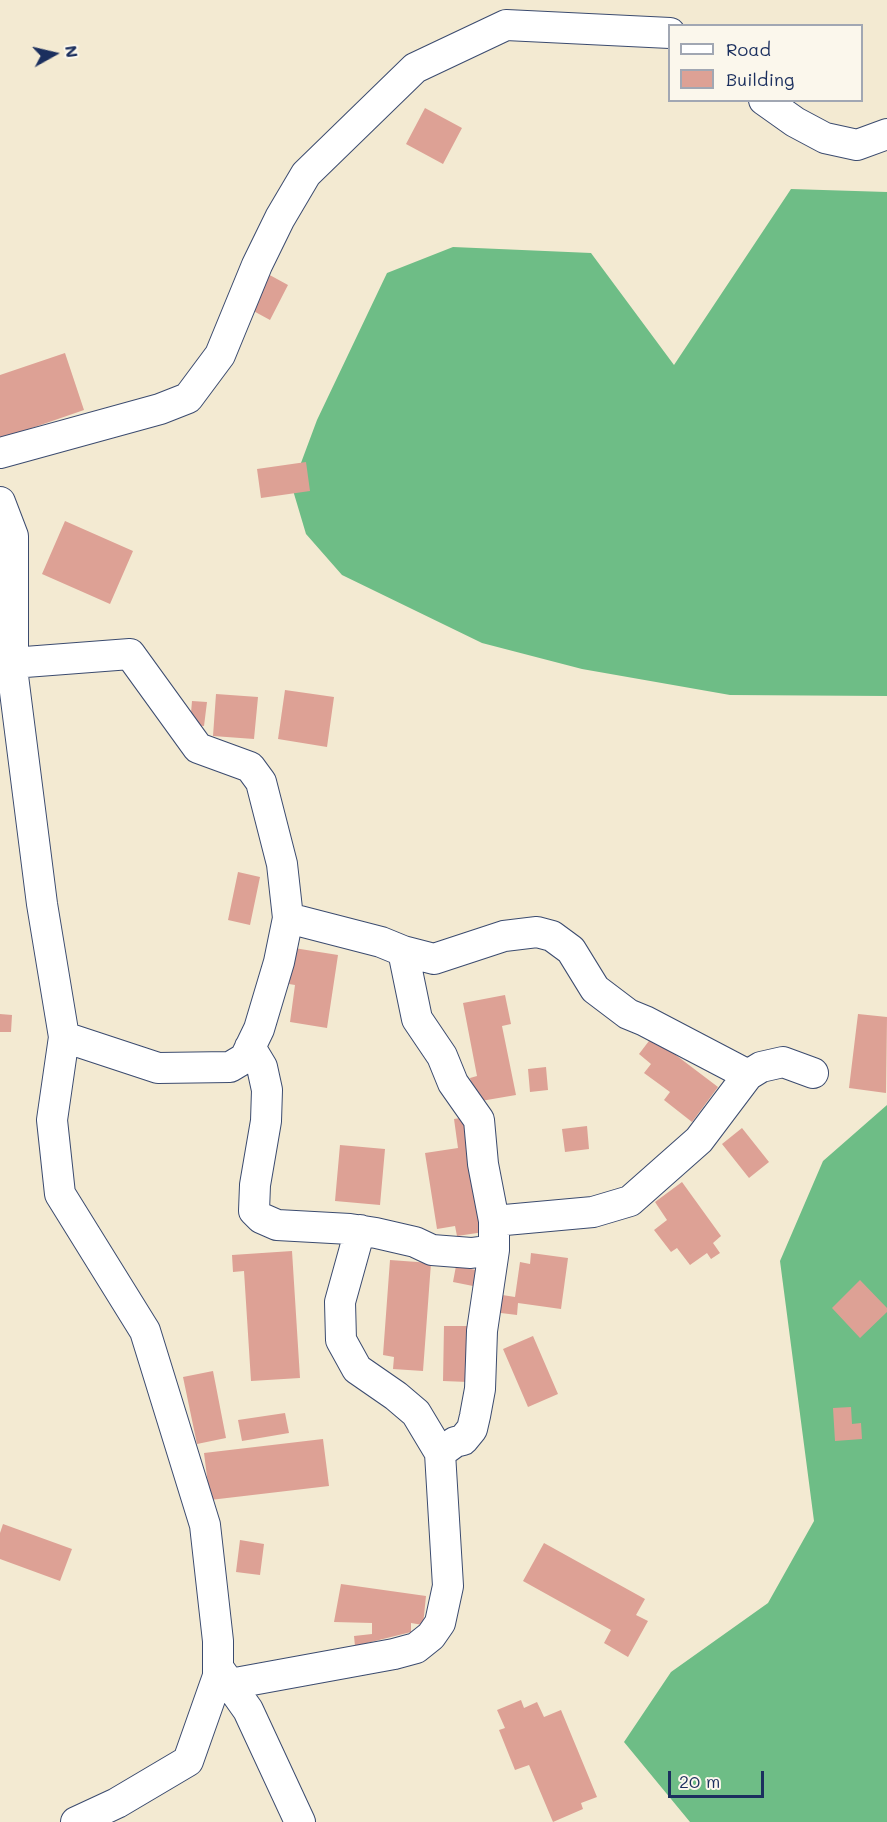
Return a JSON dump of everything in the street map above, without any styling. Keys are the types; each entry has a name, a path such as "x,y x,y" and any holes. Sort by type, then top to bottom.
{"street":[{"path":"0,453 160,409 188,398 220,355 257,265 280,218 306,174 415,68 506,25 668,33"},
{"path":"767,102 795,122 825,138 856,145 887,134"},
{"path":"0,502 13,536 12,663 42,904 64,1037 52,1120 60,1194 145,1331 205,1525 224,1675 248,1710 300,1822"},
{"path":"12,663 130,654 198,748 250,767 261,782 282,864 288,918 279,962 259,1029 244,1058 230,1067 158,1068 64,1037"},
{"path":"288,918 381,942 434,959 504,936 537,932 552,936 571,950 594,988 628,1014 748,1075"},
{"path":"404,951 417,1019 442,1056 453,1083 479,1120 483,1164 494,1221 494,1250 485,1308 480,1389 472,1429 463,1440 455,1442 440,1453"},
{"path":"250,1047 262,1067 267,1090 266,1121 255,1185 254,1211 261,1218 277,1225 360,1230 415,1242 432,1250 471,1253 494,1250"},
{"path":"494,1221 593,1212 630,1201 699,1140 748,1075 761,1067 783,1062 813,1073"},
{"path":"76,1822 117,1803 188,1761 218,1676 394,1654 416,1648 431,1636 440,1623 448,1586 440,1453 416,1413 396,1395 357,1369 341,1340 340,1302 360,1230"}],"green space":[{"path":"791,189 887,192 887,696 730,695 582,669 482,643 342,575 306,534 292,487 317,420 387,273 453,247 591,253 674,365"},
{"path":"887,1105 887,1822 690,1822 624,1742 671,1672 768,1603 814,1521 780,1261 823,1161"}],"building":[{"path":"425,108 462,128 443,164 406,144"},
{"path":"266,273 288,285 270,320 248,308"},
{"path":"65,353 84,410 0,439 0,375"},
{"path":"306,462 310,491 261,498 257,469"},
{"path":"65,521 133,551 110,604 42,574"},
{"path":"285,690 334,697 327,747 278,739"},
{"path":"216,694 258,697 254,739 213,736"},
{"path":"192,701 207,702 204,726 190,725"},
{"path":"238,872 260,877 250,925 228,920"},
{"path":"294,948 338,955 327,1028 290,1022 295,985 289,984"},
{"path":"505,995 511,1024 502,1026 516,1095 475,1102 470,1078 477,1076 463,1003"},
{"path":"0,1014 12,1015 11,1032 0,1032"},
{"path":"858,1014 887,1017 886,1093 849,1088"},
{"path":"652,1037 718,1087 692,1122 664,1100 670,1092 644,1073 651,1064 639,1054"},
{"path":"546,1067 548,1090 530,1092 528,1069"},
{"path":"467,1117 484,1232 457,1236 455,1226 437,1229 425,1153 458,1148 454,1119"},
{"path":"587,1126 589,1149 565,1152 562,1129"},
{"path":"742,1128 769,1162 749,1178 722,1144"},
{"path":"340,1145 385,1149 380,1205 335,1201"},
{"path":"682,1182 721,1236 713,1243 720,1253 711,1259 707,1253 690,1265 677,1248 671,1252 654,1230 667,1220 655,1202"},
{"path":"292,1251 300,1378 251,1381 244,1271 233,1272 232,1255"},
{"path":"531,1253 568,1258 561,1309 518,1303 517,1315 493,1312 496,1294 515,1297 520,1262 530,1264"},
{"path":"390,1260 431,1263 423,1371 393,1369 394,1357 383,1355"},
{"path":"456,1266 476,1270 473,1286 453,1282"},
{"path":"860,1280 887,1308 887,1312 860,1338 832,1308"},
{"path":"444,1326 470,1326 468,1382 443,1381"},
{"path":"533,1336 558,1394 528,1407 503,1349"},
{"path":"213,1371 226,1438 197,1444 183,1377"},
{"path":"851,1407 852,1424 861,1423 862,1439 835,1441 833,1408"},
{"path":"285,1413 289,1433 242,1441 238,1420"},
{"path":"323,1439 329,1486 210,1500 204,1453"},
{"path":"3,1524 72,1549 60,1581 0,1559 0,1533"},
{"path":"240,1540 264,1544 260,1575 236,1572"},
{"path":"544,1543 645,1599 636,1615 648,1621 628,1657 604,1643 611,1630 523,1581"},
{"path":"341,1584 426,1596 423,1625 411,1623 411,1632 355,1646 354,1636 372,1634 372,1623 334,1622"},
{"path":"521,1700 524,1708 537,1702 544,1717 561,1710 597,1797 581,1803 583,1809 553,1822 529,1765 515,1770 499,1730 505,1728 497,1710"}]}
